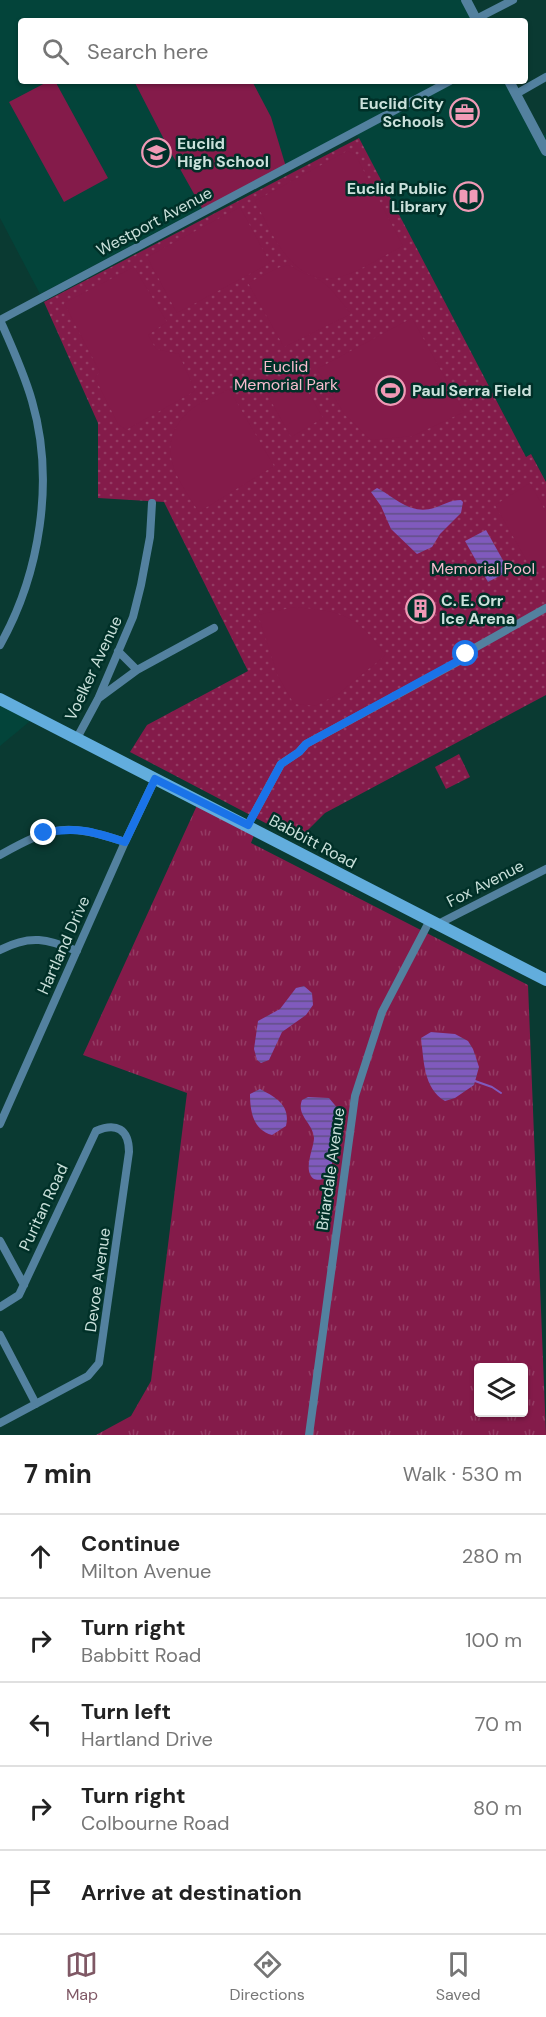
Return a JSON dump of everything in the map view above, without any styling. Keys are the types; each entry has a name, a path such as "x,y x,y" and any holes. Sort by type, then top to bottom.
{"main road":[{"name":"Babbitt Road","path":"0,699 546,980"}],"street":[{"path":"466,0 476,18"},
{"path":"481,18 513,0"},
{"path":"516,94 546,77"},
{"name":"Westport Avenue","path":"0,320 444,84"},
{"path":"511,84 546,151"},
{"path":"0,320 17,358 33,404 44,488 37,547 31,570 11,625 0,645"},
{"name":"Voelker Avenue","path":"77,738 98,699 129,629 141,585 150,537 152,503"},
{"path":"248,825 281,764 299,752 306,744 458,661 471,650 546,608"},
{"path":"98,699 137,670 214,628"},
{"path":"118,651 137,670"},
{"name":"Hartland Drive","path":"0,1124 155,779"},
{"path":"0,855 35,837 63,829 82,829 125,842"},
{"name":"Fox Avenue","path":"434,922 546,869"},
{"name":"Briardale Avenue","path":"309,1435 355,1096 382,1012 434,922"},
{"path":"0,950 33,939 52,940 77,951"},
{"name":"Devoe Avenue","path":"0,1423 88,1376 99,1363 102,1354 129,1142 128,1137 114,1126 96,1131 88,1144"},
{"name":"Puritan Road","path":"0,1307 14,1300 24,1285 88,1144"},
{"path":"0,1241 24,1285"},
{"path":"0,1335 36,1404"}],"shaded area":[{"name":"Euclid High School","path":"0,0 462,0 471,18 18,18 18,84 437,84 40,294 0,218"},
{"path":"443,84 511,84 540,137 546,134 546,482 532,455 526,457 355,132"},
{"path":"377,488 410,507 425,510 461,500 463,502 461,513 440,534 432,547 417,554 391,529 381,506 371,492"},
{"path":"486,530 509,571 488,582 465,541"},
{"path":"0,699 35,717 0,746"},
{"path":"304,986 312,993 313,1005 306,1015 282,1032 269,1060 261,1063 257,1060 254,1049 258,1021 280,1009 296,988"},
{"path":"431,1032 455,1034 468,1041 479,1067 474,1085 455,1098 445,1101 432,1089 424,1064 421,1038"},
{"path":"260,1089 281,1103 286,1112 286,1126 272,1135 261,1129 252,1113 250,1094"},
{"path":"308,1097 329,1098 339,1110 333,1117 330,1173 321,1180 314,1179 309,1171 314,1138 301,1111 302,1100"}],"green space":[{"path":"43,84 57,84 108,178 64,202 9,102"},
{"path":"136,84 254,84 271,117 286,167 203,210"},
{"name":"Euclid Memorial Park","path":"359,138 526,457 531,454 546,482 546,695 325,813 298,840 130,752 147,725 248,671 164,502 98,498 98,423 44,302"},
{"path":"347,151 355,154 403,246 349,274 331,278 315,277 301,270 289,259 270,231 255,201"},
{"path":"240,207 270,263 177,313 147,257"},
{"path":"290,265 325,284 351,314 284,347 248,283 280,267"},
{"path":"134,267 167,322 148,335 156,349 179,354 195,391 126,430 118,424 95,378 100,372 64,303"},
{"name":"Paul Serra Field","path":"412,318 464,412 413,436 371,440 345,415 317,369"},
{"path":"295,369 323,418 291,437 263,387"},
{"path":"229,389 274,466 199,512 183,487 172,462 170,450 172,438 178,425 192,408"},
{"path":"530,483 546,512 546,561 532,570 495,505"},
{"path":"295,607 326,611 357,623 386,655 338,694 315,706 294,704 278,676 258,615"},
{"path":"459,754 470,777 446,789 435,767"},
{"path":"199,801 256,830 251,843 528,985 546,1435 96,1435 131,1416 151,1381 187,1093 83,1055"}],"waterway":[{"path":"475,1081 501,1093"}],"place":[{"name":"Euclid City Schools","path":"465,112"},
{"name":"Euclid High School","path":"156,152"},
{"name":"Euclid Public Library","path":"468,197"},
{"name":"Paul Serra Field","path":"391,390"},
{"name":"C. E. Orr Ice Arena","path":"420,609"}],"route":[{"path":"44,833 63,829 82,829 125,842 155,779 248,825 281,764 299,752 306,744 463,659 466,654"}],"park label":[{"name":"Memorial Pool","path":"483,568"}]}
